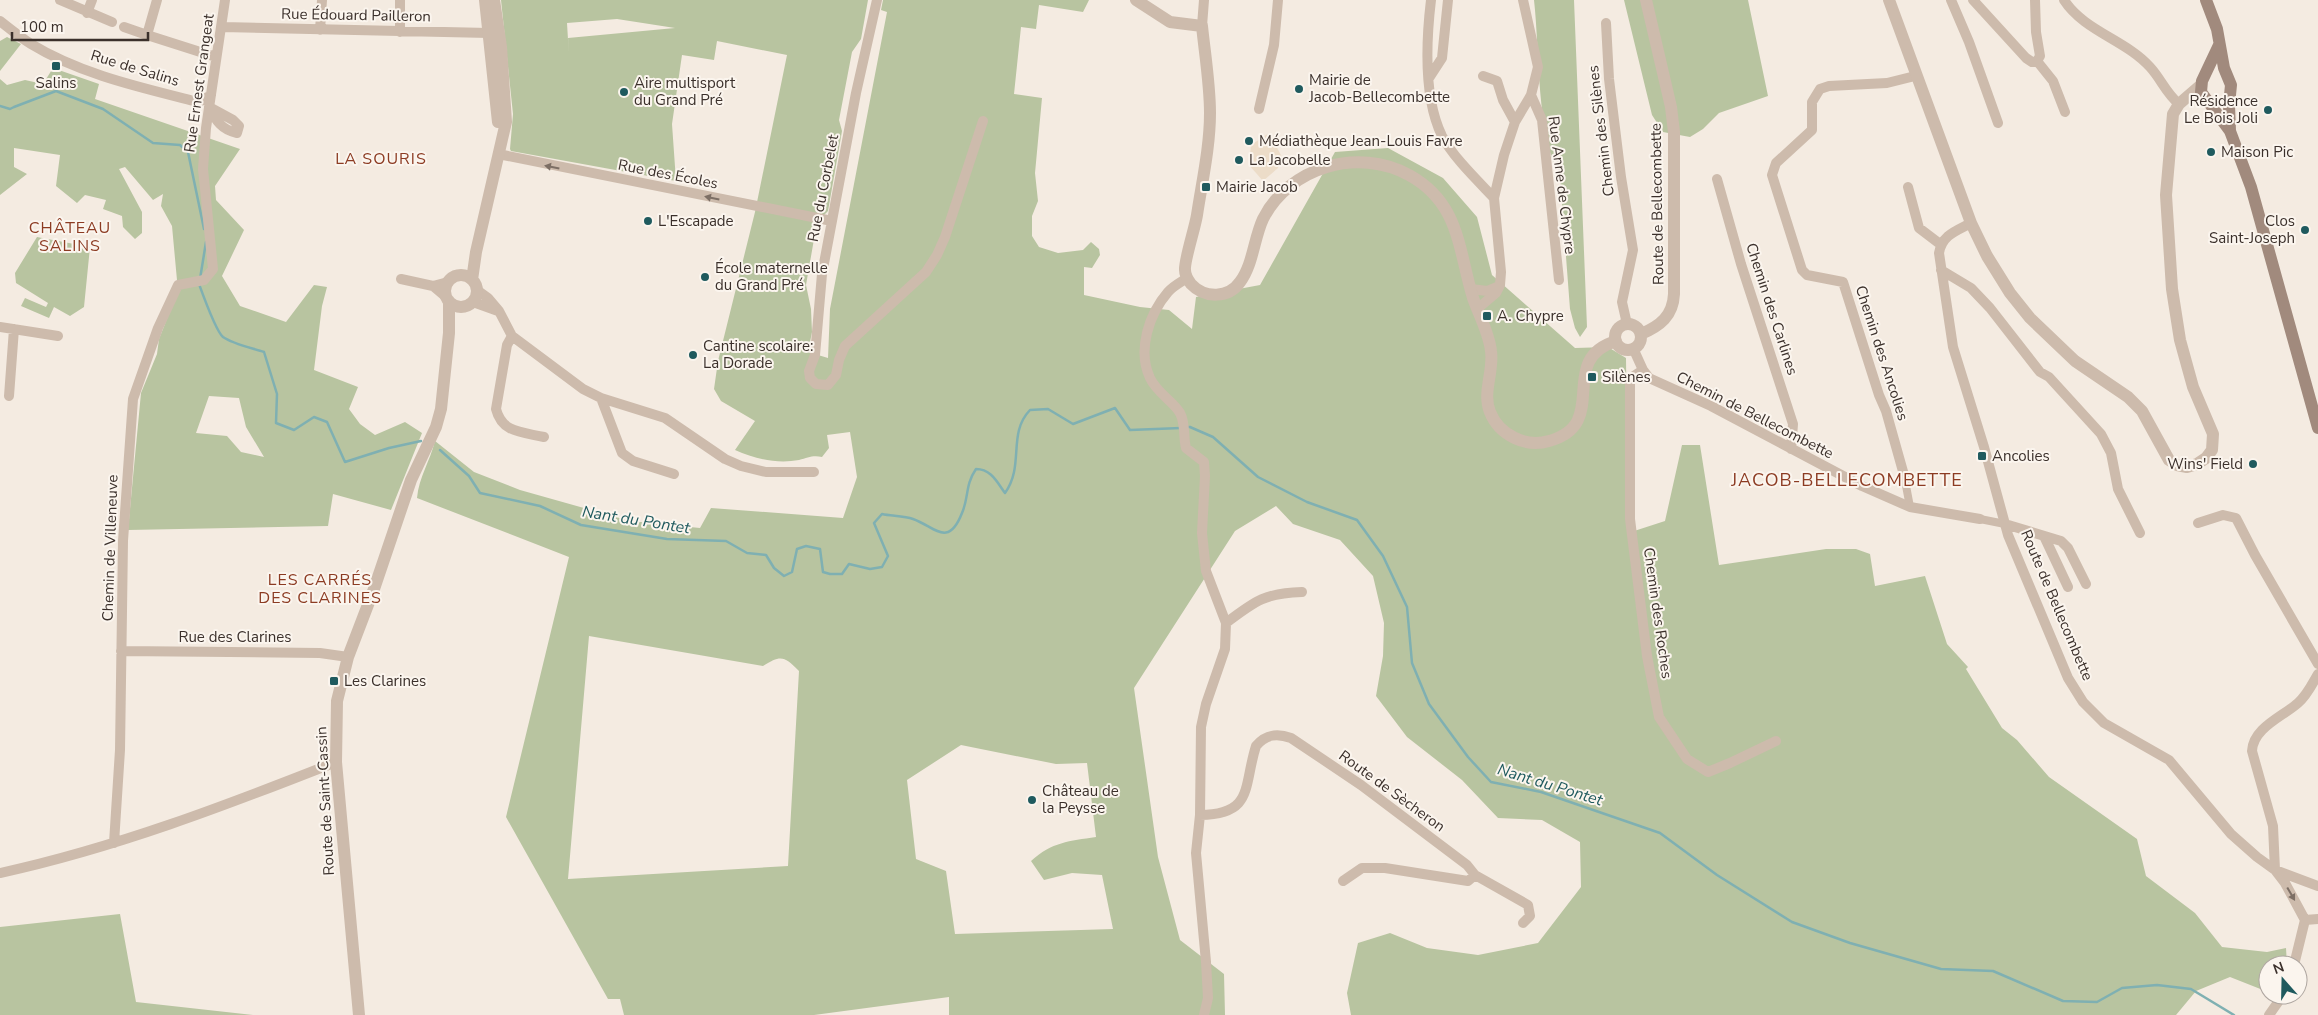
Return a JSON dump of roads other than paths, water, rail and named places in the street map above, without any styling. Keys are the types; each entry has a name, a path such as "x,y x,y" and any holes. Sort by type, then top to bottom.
{"main road":[{"path":"2206,0 2217,29 2219,45 2232,89 2229,97 2230,131"},
{"path":"2219,45 2203,81 2202,96 2209,102 2230,131 2251,186 2318,428"},
{"path":"2203,81 2214,73 2228,78"},
{"path":"2209,102 2223,102 2229,97"}],"street":[{"path":"60,0 112,22"},
{"path":"87,13 92,0"},
{"path":"147,35 156,0"},
{"name":"Rue Ernest Grangeat","path":"198,282 213,269 203,169 209,108 225,0"},
{"path":"320,30 322,0"},
{"path":"400,0 400,32"},
{"name":"Route de Saint-Cassin","path":"485,0 498,122 502,134"},
{"name":"Route de Saint-Cassin","path":"448,333 471,295 476,252 506,122 504,83 494,0"},
{"name":"Rue du Corbelet","path":"878,0 856,93 820,290 815,355 810,371 810,378 816,384 828,385 834,380 845,346 926,272 933,261 945,237 983,121"},
{"path":"1136,0 1170,22 1202,26"},
{"path":"1204,0 1202,26 1210,114 1197,215 1184,267 1187,278 1193,286 1212,295 1223,294 1234,289 1242,280 1258,230 1276,199 1287,188 1313,172 1337,164 1363,162 1381,164 1407,174 1424,185 1451,217 1470,289 1486,332 1491,352 1492,365 1487,390 1489,410 1498,425 1505,432 1524,441 1546,442 1556,439 1573,428 1582,411 1586,364 1592,354 1601,346 1616,341"},
{"path":"1259,109 1274,45 1278,0"},
{"path":"1431,0 1428,26 1429,97 1442,136 1470,173 1494,198"},
{"path":"1429,78 1442,58 1448,0"},
{"path":"1477,310 1496,293 1500,285 1501,272 1494,198 1504,155 1515,122 1532,95 1538,67 1523,0"},
{"name":"Route de Bellecombette","path":"1640,334 1666,319 1672,308 1674,294 1674,132 1671,107 1646,0"},
{"path":"1889,0 1971,223 1987,256 2010,293 2030,318 2075,361 2128,397 2142,411 2169,460 2177,465 2187,467 2197,464 2206,458 2212,450 2213,434 2193,388 2180,340 2172,289 2166,227 2166,195 2173,118 2179,104 2203,81"},
{"path":"1951,0 1969,42 1998,123"},
{"path":"1973,0 2026,58 2032,62 2037,61"},
{"path":"2035,0 2036,32 2040,56 2037,61"},
{"path":"2064,0 2082,20 2151,68 2168,95 2179,104 2209,102"},
{"name":"Rue de Salins","path":"0,21 30,44 58,58 128,84 194,101 200,101 211,95"},
{"name":"Chemin des Silènes","path":"1606,23 1611,98 1633,250 1622,302 1627,324"},
{"path":"124,27 216,57"},
{"name":"Rue Édouard Pailleron","path":"222,27 489,33"},
{"name":"Route de Saint-Cassin","path":"489,33 494,32 499,76 504,83"},
{"path":"2037,61 2053,81 2065,112"},
{"path":"1483,76 1497,81 1503,100 1515,122"},
{"name":"Chemin des Ancolies","path":"1910,507 1904,475 1886,411 1879,395 1843,282 1806,275 1802,270 1772,175 1776,163 1812,130 1812,102 1820,89 1828,86 1887,83 1916,76"},
{"name":"Rue Anne de Chypre","path":"1532,95 1542,120 1559,280"},
{"name":"Rue des Écoles","path":"498,154 832,221"},
{"name":"Chemin des Carlines","path":"1717,179 1741,264 1793,424 1791,449"},
{"path":"1908,186 1919,228 1940,244 1948,235 1971,223"},
{"name":"Route de Bellecombette","path":"1940,244 1939,254 1952,347 2008,535 2068,678 2083,702 2104,723 2169,760 2231,834 2276,870 2285,882 2305,920"},
{"name":"Route de Saint-Cassin","path":"453,279 476,252"},
{"path":"1941,270 1971,288 1990,308 2040,372 2049,377 2101,434 2111,453 2118,488 2140,533"},
{"path":"433,286 466,276 471,295 499,311 512,336 564,377 601,398 666,418 725,458 741,466 766,472 814,472"},
{"path":"1187,278 1169,290 1159,304 1149,326 1144,346 1144,360 1150,379 1163,398 1180,412 1184,424 1186,448 1204,462 1202,532 1206,570 1226,623 1224,649 1206,704 1201,727 1200,815 1196,853 1208,998 1204,1015"},
{"path":"401,279 433,286 455,306 471,295"},
{"path":"447,299 446,288 453,279"},
{"name":"Chemin de Villeneuve","path":"114,843 120,750 123,541 134,399 158,328 178,285 198,282"},
{"path":"1470,289 1487,291 1500,285"},
{"name":"Route de Saint-Cassin","path":"359,1015 336,762 337,701 348,657 411,480 436,427 441,409 448,333 447,299"},
{"path":"1627,324 1637,327 1640,334 1639,344 1633,348 1625,349 1616,341 1617,330 1627,324"},
{"path":"0,327 58,336"},
{"path":"9,396 14,329"},
{"path":"512,336 507,345 496,409 499,419 508,428 544,436"},
{"path":"1633,348 1642,370"},
{"name":"Chemin de Bellecombette","path":"1642,370 1649,378 1711,406 1862,486 1910,507 2005,524 2061,540 2068,548 2086,584"},
{"name":"Chemin des Roches","path":"1642,370 1630,382 1630,518 1647,656 1659,717 1687,758 1708,772 1730,764 1776,741"},
{"path":"601,398 622,453 633,461 674,474"},
{"path":"2198,523 2223,515 2236,518 2255,556 2318,664"},
{"name":"Route de Bellecombette","path":"2044,536 2068,587"},
{"path":"1226,623 1266,596 1279,593 1302,592"},
{"name":"Rue des Clarines","path":"121,651 320,652 348,657"},
{"path":"2276,870 2272,826 2252,751 2252,741 2258,733 2300,702 2312,687 2318,674"},
{"name":"Route de Sècheron","path":"1200,815 1216,815 1231,810 1240,803 1245,792 1256,746 1260,740 1278,734 1291,738 1360,785 1467,865 1474,875"},
{"path":"0,873 114,843 251,795 336,762"},
{"path":"1343,881 1362,868 1386,868 1468,881 1474,875 1528,905 1530,916 1523,923"},
{"name":"Route de Bellecombette","path":"2276,870 2318,886"},
{"path":"2296,955 2305,920 2318,919"}],"waterway":[{"path":"0,106 10,109 56,91 103,109 153,143 180,145 188,152 204,229"},
{"path":"200,279 206,242"},
{"path":"199,284 213,320 223,337 237,344 264,352 277,394 276,423 294,430 314,417 327,422 345,462 389,448 421,441"},
{"name":"Nant du Pontet","path":"440,450 469,476 480,493 540,506 581,525 667,539 726,541 747,553 766,555 774,568 784,576 792,572 797,549 806,546 820,549 823,572 830,574 842,574 849,564 870,569 882,567 888,556 874,523 882,514 913,519 940,532 946,533 951,530 957,524 962,513 970,480 976,469 990,474 1005,493 1014,472 1019,429 1023,419 1030,410 1048,409 1073,424 1115,408 1130,430 1181,428"},
{"name":"Nant du Pontet","path":"1187,427 1213,437 1258,477 1307,502 1357,520 1383,556 1407,607 1412,663 1429,704 1468,757 1491,782 1541,792 1660,833 1717,875 1792,922 1850,943 1941,969 1993,971 2063,1001 2097,1002 2122,988 2157,985 2191,989 2234,1015"}],"place":[{"name":"Salins","path":"56,66"},
{"name":"Mairie de Jacob-Bellecombette","path":"1299,89"},
{"name":"Aire multisport du Grand Pré","path":"624,92"},
{"name":"Résidence Le Bois Joli","path":"2268,110"},
{"name":"Médiathèque Jean-Louis Favre","path":"1249,141"},
{"name":"Maison Pic","path":"2211,152"},
{"name":"La Jacobelle","path":"1239,160"},
{"name":"Mairie Jacob","path":"1206,187"},
{"name":"L'Escapade","path":"648,221"},
{"name":"Clos Saint-Joseph","path":"2305,230"},
{"name":"École maternelle du Grand Pré","path":"705,277"},
{"name":"A. Chypre","path":"1487,316"},
{"name":"Cantine scolaire: La Dorade","path":"693,355"},
{"name":"Silènes","path":"1592,377"},
{"name":"Ancolies","path":"1982,456"},
{"name":"Wins' Field","path":"2253,464"},
{"name":"Les Clarines","path":"334,681"},
{"name":"Château de la Peysse","path":"1032,800"}],"district":[{"name":"LA SOURIS","path":"381,159"},
{"name":"CHÂTEAU SALINS","path":"70,237"},
{"name":"JACOB-BELLECOMBETTE","path":"1847,480"},
{"name":"LES CARRÉS DES CLARINES","path":"320,589"}]}
